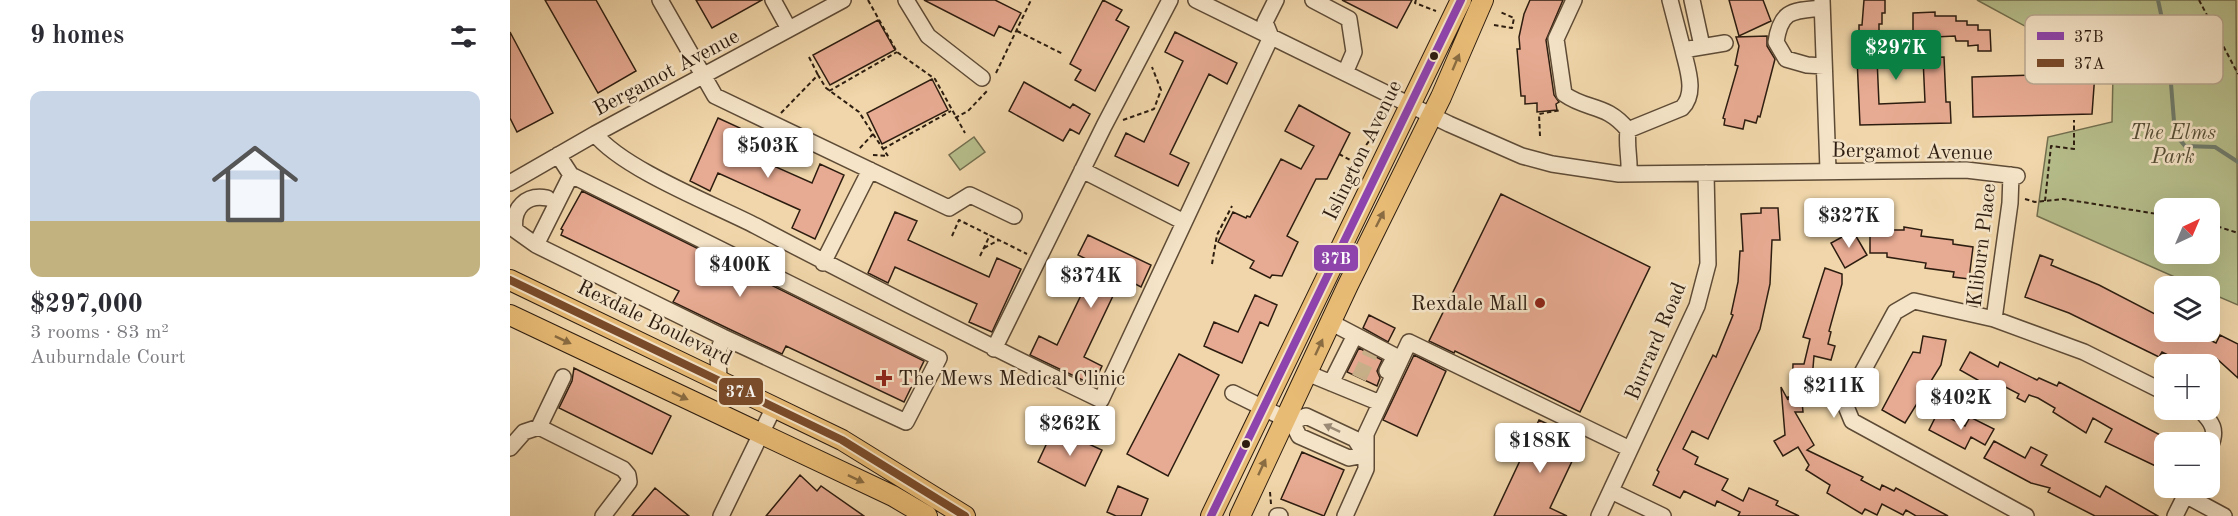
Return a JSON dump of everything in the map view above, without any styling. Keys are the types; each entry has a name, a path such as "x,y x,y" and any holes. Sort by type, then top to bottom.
{"main road":[{"name":"Islington Avenue","path":"1211,516 1461,0"},
{"path":"1240,516 1289,421 1330,322 1432,115 1483,0"},
{"name":"Rexdale Boulevard","path":"510,280 842,440 965,516"},
{"path":"510,315 893,496 927,516"}],"street":[{"path":"660,0 715,96 771,124 854,155 870,170 949,208 970,195 1014,216"},
{"path":"773,0 789,29"},
{"name":"Bergamot Avenue","path":"512,177 558,155 843,0"},
{"path":"906,0 928,36 987,83"},
{"path":"994,349 1104,126 1146,50 1170,0"},
{"name":"Bergamot Avenue","path":"1196,0 1215,4 1271,37 1522,156 1587,171 1624,174 1966,170 2014,175"},
{"path":"595,134 605,147 823,263 1101,400 1271,37 1264,13 1271,0"},
{"path":"1265,22 1276,0"},
{"path":"1313,0 1349,19 1354,52 1345,73"},
{"path":"1574,0 1556,39 1564,94 1607,111 1628,130"},
{"path":"1628,130 1682,108 1689,101 1690,89 1683,50 1670,0"},
{"path":"1692,0 1702,46"},
{"path":"1824,66 1807,65 1786,59 1776,42 1778,24 1792,11 1822,4 1828,170"},
{"path":"1683,50 1725,44"},
{"path":"1624,174 1620,157 1626,147 1628,130"},
{"path":"548,198 535,196 520,204 513,217 516,230 536,244 723,337 906,422 939,358 571,176 558,155"},
{"path":"823,263 870,170"},
{"path":"1082,170 1184,222"},
{"name":"Burrard Road","path":"1599,516 1697,306 1708,264 1706,173"},
{"name":"Kliburn Place","path":"1994,319 2014,175"},
{"path":"536,244 571,176"},
{"path":"2026,516 1852,421 1845,405 1895,312 1914,301 1994,319 2084,352 2154,387"},
{"path":"1330,322 1354,335 1372,349 1395,356 1376,401 1366,434 1366,469 1345,516"},
{"path":"1331,382 1354,335"},
{"path":"719,380 718,352 723,337"},
{"path":"1376,401 1409,342 1630,448"},
{"path":"1307,373 1331,382 1356,385 1376,401"},
{"path":"539,427 563,377"},
{"path":"1233,393 1289,421 1299,436 1349,458 1365,455"},
{"path":"720,516 774,407"},
{"path":"510,448 524,432 539,427 623,469 628,475 629,482 603,516"},
{"path":"1611,491 1663,516"},
{"path":"2175,516 2184,498"},
{"path":"2197,498 2224,516"}],"path":[{"path":"868,0 897,52 936,79 965,134"},
{"path":"955,118 968,111 987,83 1017,31 1031,0"},
{"path":"1416,0 1415,3 1436,11"},
{"path":"2199,0 2207,15"},
{"path":"1494,25 1512,27 1514,18 1500,12"},
{"path":"1017,31 1063,54"},
{"path":"2223,46 2238,74"},
{"path":"1104,126 1154,109 1161,90 1146,50"},
{"path":"829,91 897,52"},
{"path":"809,57 829,91 859,112 888,156 854,155"},
{"path":"771,124 818,75"},
{"path":"1540,136 1539,114 1558,112 1568,97"},
{"path":"883,149 951,111"},
{"path":"2045,201 2051,146 2074,149 2074,120"},
{"path":"1344,203 1354,162 1383,122"},
{"path":"854,155 873,134"},
{"path":"1339,154 1354,162"},
{"path":"2023,198 2045,201 2063,199 2154,213"},
{"path":"1212,264 1217,235 1232,206"},
{"path":"952,236 959,220 1039,259"},
{"path":"2220,227 2238,233"},
{"path":"980,256 990,236"},
{"path":"984,248 999,240"},
{"path":"1269,485 1271,504 1278,516"}],"green space":[{"name":"The Elms Park","path":"1977,0 2236,0 2238,305 2220,297 2220,276 2172,276 2037,216 2048,137 2112,122 2113,84 2223,84 2223,15 2025,15 2025,26"},
{"path":"974,137 985,152 960,170 949,155"}],"building":[{"path":"545,0 596,0 636,71 598,93"},
{"path":"696,0 762,0 712,28"},
{"path":"924,0 995,0 1021,13 1011,32 999,26 994,36"},
{"path":"1103,0 1122,10 1116,20 1129,27 1095,91 1075,80 1081,70 1070,64"},
{"path":"1342,0 1412,0 1397,28"},
{"path":"1530,0 1563,0 1546,40 1554,95 1559,102 1556,104 1557,110 1537,112 1537,103 1525,104 1525,96 1521,96 1517,49 1520,49 1519,37"},
{"path":"1729,0 1763,0 1771,21 1739,36"},
{"path":"1864,0 1885,0 1885,13 1882,13 1882,24 1879,24 1879,36 1876,36 1879,104 1925,102 1923,58 1944,57 1946,102 1950,102 1951,123 1860,125 1856,36 1859,36 1859,25 1862,25"},
{"path":"1935,12 1935,16 1956,16 1956,21 1967,21 1967,25 1978,25 1978,30 1990,30 1991,51 1978,51 1978,45 1968,46 1968,41 1956,41 1955,36 1935,37 1935,32 1913,32 1913,13"},
{"path":"878,20 895,50 830,85 813,55"},
{"path":"510,32 553,113 517,132 510,118"},
{"path":"1175,32 1237,63 1227,84 1209,74 1170,154 1189,163 1178,186 1115,156 1126,133 1144,142 1183,61 1165,52"},
{"path":"1767,36 1767,46 1775,59 1760,117 1758,116 1756,123 1745,120 1743,129 1724,125 1725,119 1723,118 1738,66 1735,65 1739,46 1736,37"},
{"path":"2025,75 2025,84 2094,84 2092,114 1973,117 1972,77"},
{"path":"932,79 948,110 882,144 867,113"},
{"path":"1024,82 1070,108 1073,104 1090,114 1079,134 1070,129 1063,141 1009,111"},
{"path":"1299,105 1350,133 1327,179 1316,179 1287,236 1298,242 1282,276 1272,275 1270,278 1250,268 1254,261 1218,242 1233,212 1246,218 1250,217 1281,159 1301,169 1314,146 1285,131"},
{"path":"718,118 740,128 731,147 812,183 820,164 844,175 815,239 792,228 800,210 718,173 710,191 690,181"},
{"path":"582,191 924,361 904,402 786,346 782,354 673,302 679,291 561,235 563,230 561,229"},
{"name":"Rexdale Mall","path":"1501,194 1650,267 1580,412 1455,351 1454,353 1429,341"},
{"path":"1761,208 1778,208 1780,240 1772,240 1770,284 1760,329 1708,439 1692,431 1683,449 1698,457 1695,464 1728,479 1722,490 1743,501 1749,488 1778,501 1776,505 1799,516 1738,516 1740,512 1717,501 1715,506 1684,491 1680,498 1653,485 1659,472 1657,470 1713,355 1716,357 1733,315 1731,314 1738,282 1740,251 1743,251 1741,214 1761,213"},
{"path":"895,212 917,221 908,240 989,277 997,258 1021,269 992,332 969,322 977,304 895,267 888,283 868,273"},
{"path":"1904,227 1922,230 1921,236 1953,240 1953,244 1973,247 1969,279 1953,277 1954,272 1925,268 1926,263 1887,257 1887,253 1870,253 1870,230 1904,230"},
{"path":"1853,231 1867,255 1845,268 1831,243"},
{"path":"1088,235 1151,265 1141,287 1122,277 1084,357 1102,366 1093,385 1030,355 1039,336 1057,345 1096,264 1078,255"},
{"path":"2040,255 2053,260 2051,265 2099,285 2154,313 2154,342 2216,343 2220,342 2220,335 2238,344 2238,378 2220,362 2220,354 2166,354 2162,352 2154,355 2069,313 2025,297"},
{"path":"1825,268 1842,274 1842,284 1829,331 1831,332 1828,344 1835,346 1831,360 1814,356 1811,391 1801,391 1803,412 1795,412 1814,445 1807,450 1863,477 1861,480 1880,490 1882,485 1894,491 1896,488 1948,516 1916,516 1906,510 1903,515 1882,504 1877,515 1865,509 1862,514 1827,493 1830,485 1806,470 1809,465 1798,447 1783,456 1774,441 1785,435 1781,387 1788,400 1788,397 1792,397 1793,364 1804,364 1810,339 1803,337"},
{"path":"1255,295 1277,305 1268,326 1260,322 1242,363 1204,346 1214,322 1238,332"},
{"path":"1369,315 1395,328 1388,342 1363,328"},
{"path":"1923,336 1946,340 1941,365 1905,423 1882,410 1913,352 1920,353"},
{"path":"1359,348 1382,360 1377,371 1380,378 1377,386 1347,372"},
{"path":"1970,352 1998,367 2000,362 2037,380 2039,378 2057,386 2059,382 2154,432 2154,465 2105,442 2112,429 2093,418 2086,433 2053,412 2055,408 2038,398 2029,395 2025,402 2017,398 2019,394 1994,381 1990,387 1960,370"},
{"path":"1179,354 1219,375 1168,476 1127,454"},
{"path":"1414,355 1446,371 1417,436 1383,420"},
{"path":"574,368 671,416 652,454 559,408 572,381"},
{"path":"1938,412 1965,426 1970,417 1994,429 1985,445 1971,437 1965,449 1929,430"},
{"path":"1539,420 1582,440 1550,508 1567,516 1494,516"},
{"path":"1054,428 1102,450 1085,486 1038,462"},
{"path":"1994,441 2025,458 2031,447 2047,455 2041,465 2100,497 2106,486 2158,516 2095,516 2048,492 2050,488 2031,483 1984,458"},
{"path":"1302,452 1344,470 1324,516 1281,499"},
{"path":"800,475 817,491 821,486 864,516 766,516"},
{"path":"1118,486 1148,499 1141,516 1116,516 1107,512"},
{"path":"655,488 689,516 632,516"}],"waterway":[{"path":"2158,0 2161,15"},
{"path":"2171,84 2175,134 2185,146 2215,147 2238,162"}],"tunnel":[{"path":"1359,378 1371,352"}],"transit line":[{"name":"37B","path":"1211,516 1461,0"},
{"name":"37A","path":"510,280 842,440 965,516"}],"place":[{"name":"Rexdale Mall","path":"1540,303"},
{"name":"The Mews Medical Clinic","path":"884,378"}]}
